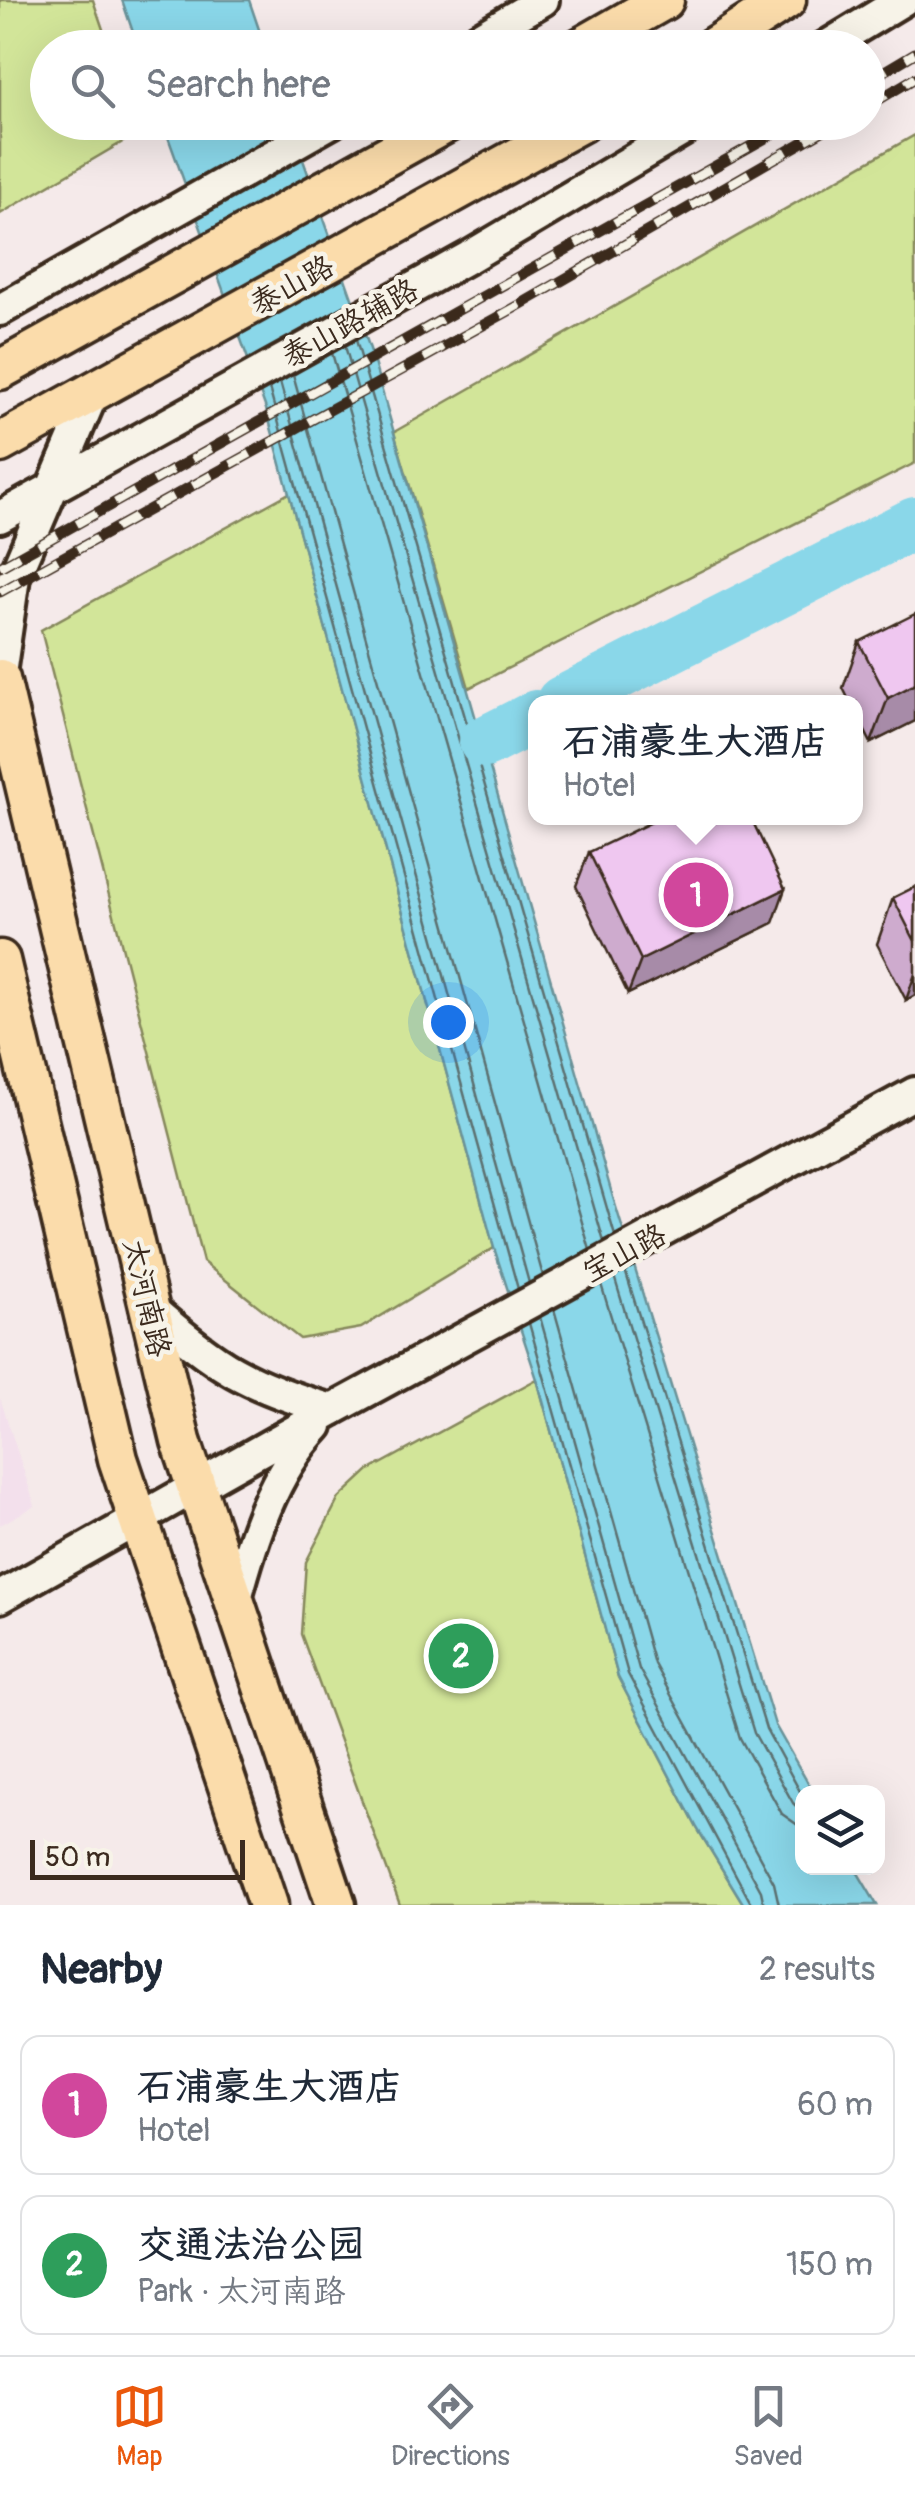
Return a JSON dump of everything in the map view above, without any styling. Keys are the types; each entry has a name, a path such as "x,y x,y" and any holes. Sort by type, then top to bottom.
{"main road":[{"path":"612,30 664,0"},
{"path":"740,30 786,0"},
{"path":"0,370 418,140"},
{"name":"泰山路","path":"0,444 551,140"},
{"name":"太河南路","path":"0,676 196,1486 336,1905"},
{"path":"0,960 118,1459 268,1905"}],"street":[{"path":"492,30 543,0"},
{"path":"853,30 902,0"},
{"path":"0,310 300,140"},
{"name":"泰山路辅路","path":"0,517 469,257 666,140"},
{"path":"0,286 44,286"},
{"path":"0,676 14,576 92,395"},
{"name":"宝山路","path":"0,1597 332,1410 915,1094"},
{"path":"150,1308 226,1371 279,1395 332,1410 301,1443 280,1478 250,1548 235,1602"}],"shaded area":[{"path":"0,1398 35,1506 0,1525"}],"green space":[{"path":"0,0 93,0 103,30 30,30 30,140 126,140 0,214"},
{"path":"915,135 915,463 469,688 394,432"},
{"path":"289,493 494,1248 361,1328 300,1339 203,1262 41,630"},
{"path":"537,1379 618,1677 697,1828 744,1905 400,1905 301,1634 306,1562 339,1498 368,1471"}],"water":[{"path":"122,0 249,0 259,30 132,30"},
{"path":"169,140 296,140 370,349 612,1194 775,1725 809,1785 795,1785 795,1875 859,1875 877,1905 744,1905 697,1828 618,1677 537,1379 494,1248 266,409"}],"building":[{"path":"915,614 915,684 888,698 859,642"},
{"path":"645,825 754,825 785,889 641,960 589,852"},
{"path":"915,887 915,941 893,898"}],"waterway":[{"path":"576,695 915,523"},
{"path":"485,742 528,720"}],"railway":[{"path":"885,71 915,53"},
{"path":"885,96 915,78"},
{"path":"0,567 762,140"},
{"path":"0,592 516,307 807,140"}],"place":[{"name":"石浦豪生大酒店","path":"696,895"},
{"name":"交通法治公园","path":"461,1656"}]}
